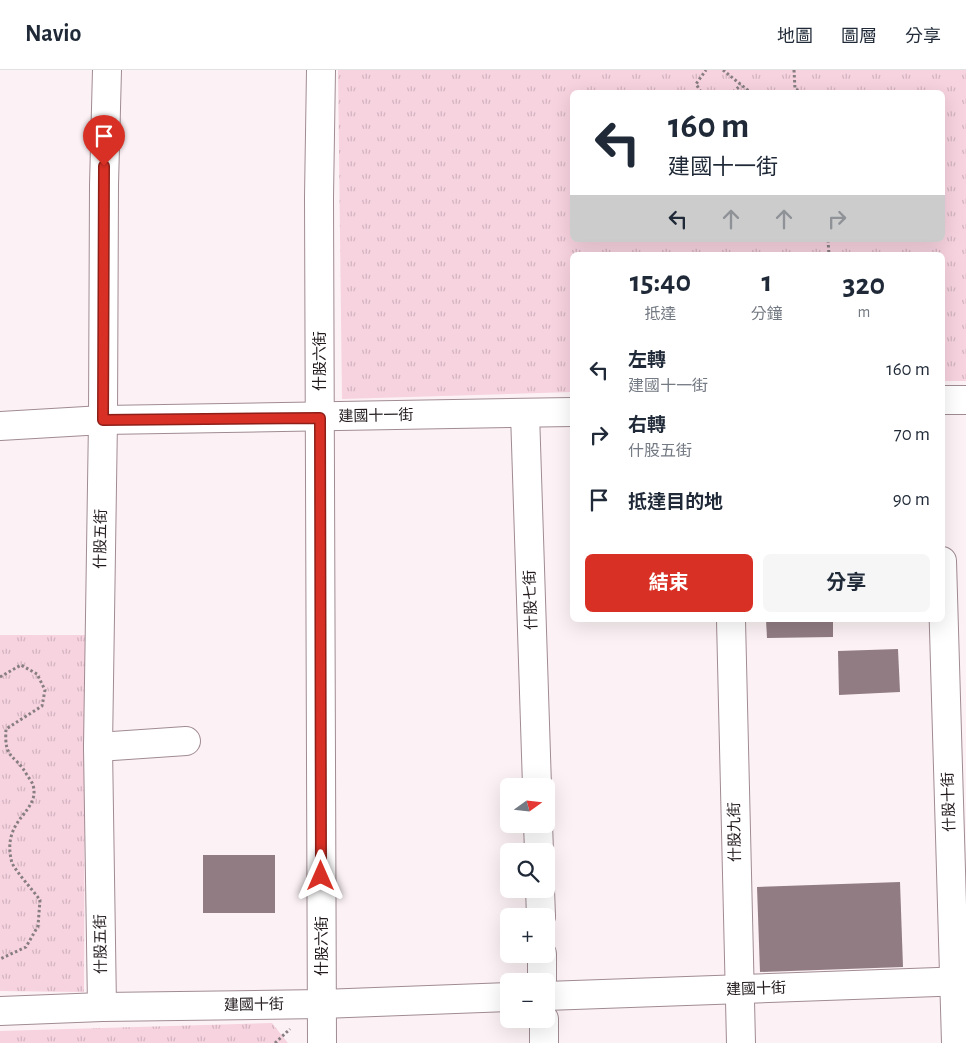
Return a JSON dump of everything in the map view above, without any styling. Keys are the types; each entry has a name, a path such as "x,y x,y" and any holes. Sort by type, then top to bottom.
{"street":[{"name":"什股五街","path":"102,1007 98,747 107,70"},
{"name":"什股六街","path":"320,70 322,1043"},
{"path":"945,400 966,400"},
{"name":"建國十一街","path":"0,426 103,420 320,418 570,412"},
{"name":"什股七街","path":"525,413 537,778"},
{"name":"什股九街","path":"731,622 740,1043"},
{"name":"什股十街","path":"945,622 960,981 956,1043"},
{"path":"98,747 186,741"},
{"name":"建國十街","path":"555,996 960,981"},
{"name":"建國十街","path":"0,1011 102,1007 322,1004 500,997"},
{"path":"544,1028 544,1043"}],"path":[{"path":"698,90 696,84 706,70"},
{"path":"723,70 747,90"},
{"path":"794,70 795,89 797,90"},
{"path":"735,90 741,85"},
{"path":"0,677 21,665 37,674 45,690 42,706 6,729 5,744 9,754 23,767 33,785 32,799 11,825"},
{"path":"0,959 26,947 38,926 40,900 12,864 6,848 6,840"},
{"path":"274,1043 290,1029"}],"green space":[{"path":"338,70 966,70 966,381 945,381 945,252 570,252 570,392 342,399"},
{"path":"0,635 85,635 84,992 0,991"},
{"path":"272,1023 288,1043 0,1043 0,1031"}],"building":[{"path":"766,622 833,622 833,637 767,638"},
{"path":"898,649 900,692 839,695 838,651"},
{"path":"203,855 275,855 275,913 203,913"},
{"path":"900,882 903,967 760,972 757,887"}],"route":[{"path":"104,166 103,420 320,418 321,876"}]}
